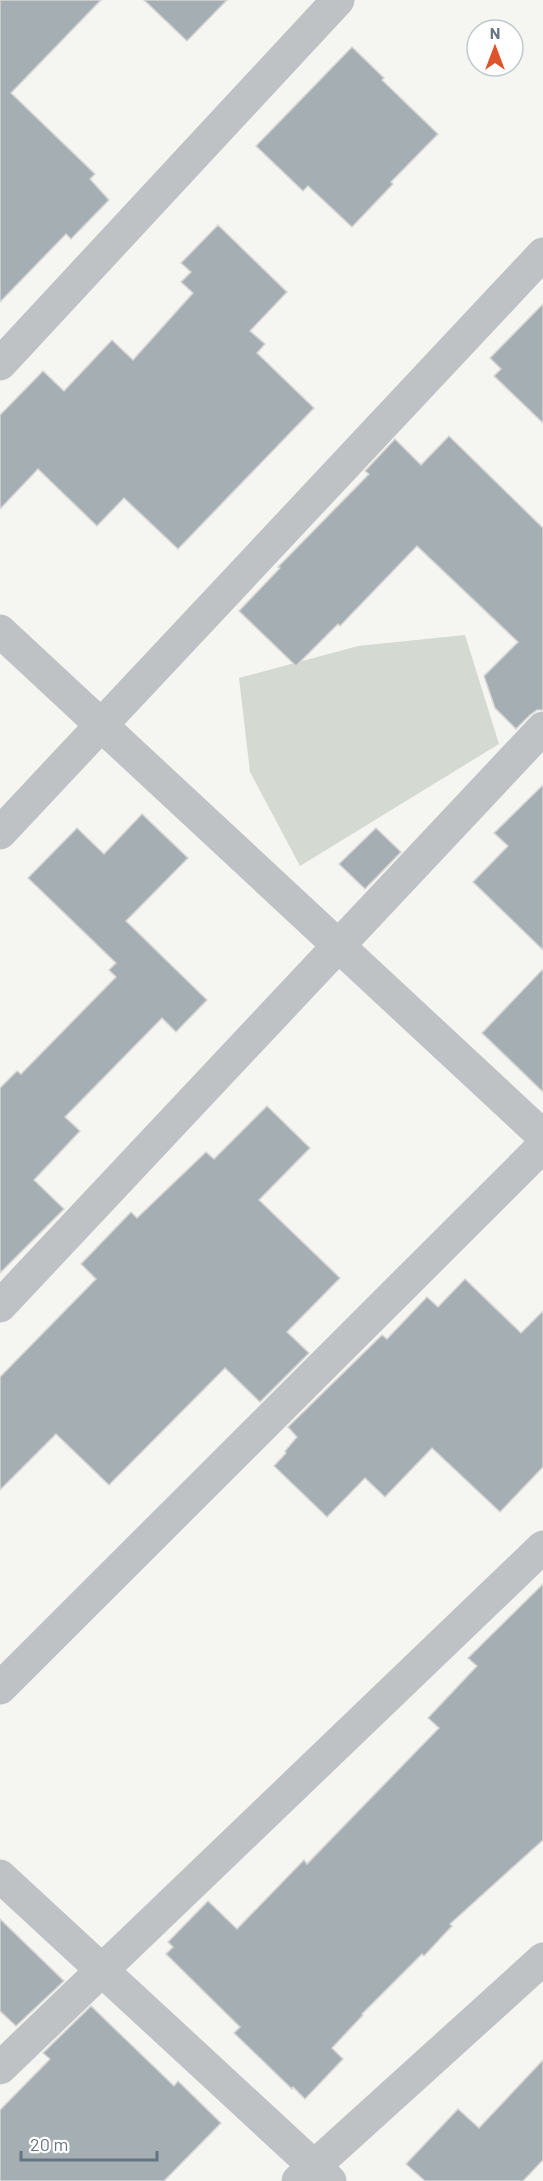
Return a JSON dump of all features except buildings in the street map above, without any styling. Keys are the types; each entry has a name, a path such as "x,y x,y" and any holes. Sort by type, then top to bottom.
{"street":[{"path":"0,364 338,0"},
{"path":"0,833 543,254"},
{"path":"0,631 543,1136"},
{"path":"0,1306 543,728"},
{"path":"0,1688 543,1146"},
{"path":"0,2068 543,1547"},
{"path":"0,1876 101,1969 314,2176 543,1959"}],"shaded area":[{"path":"465,635 499,744 300,866 250,772 239,678 358,646"}]}
